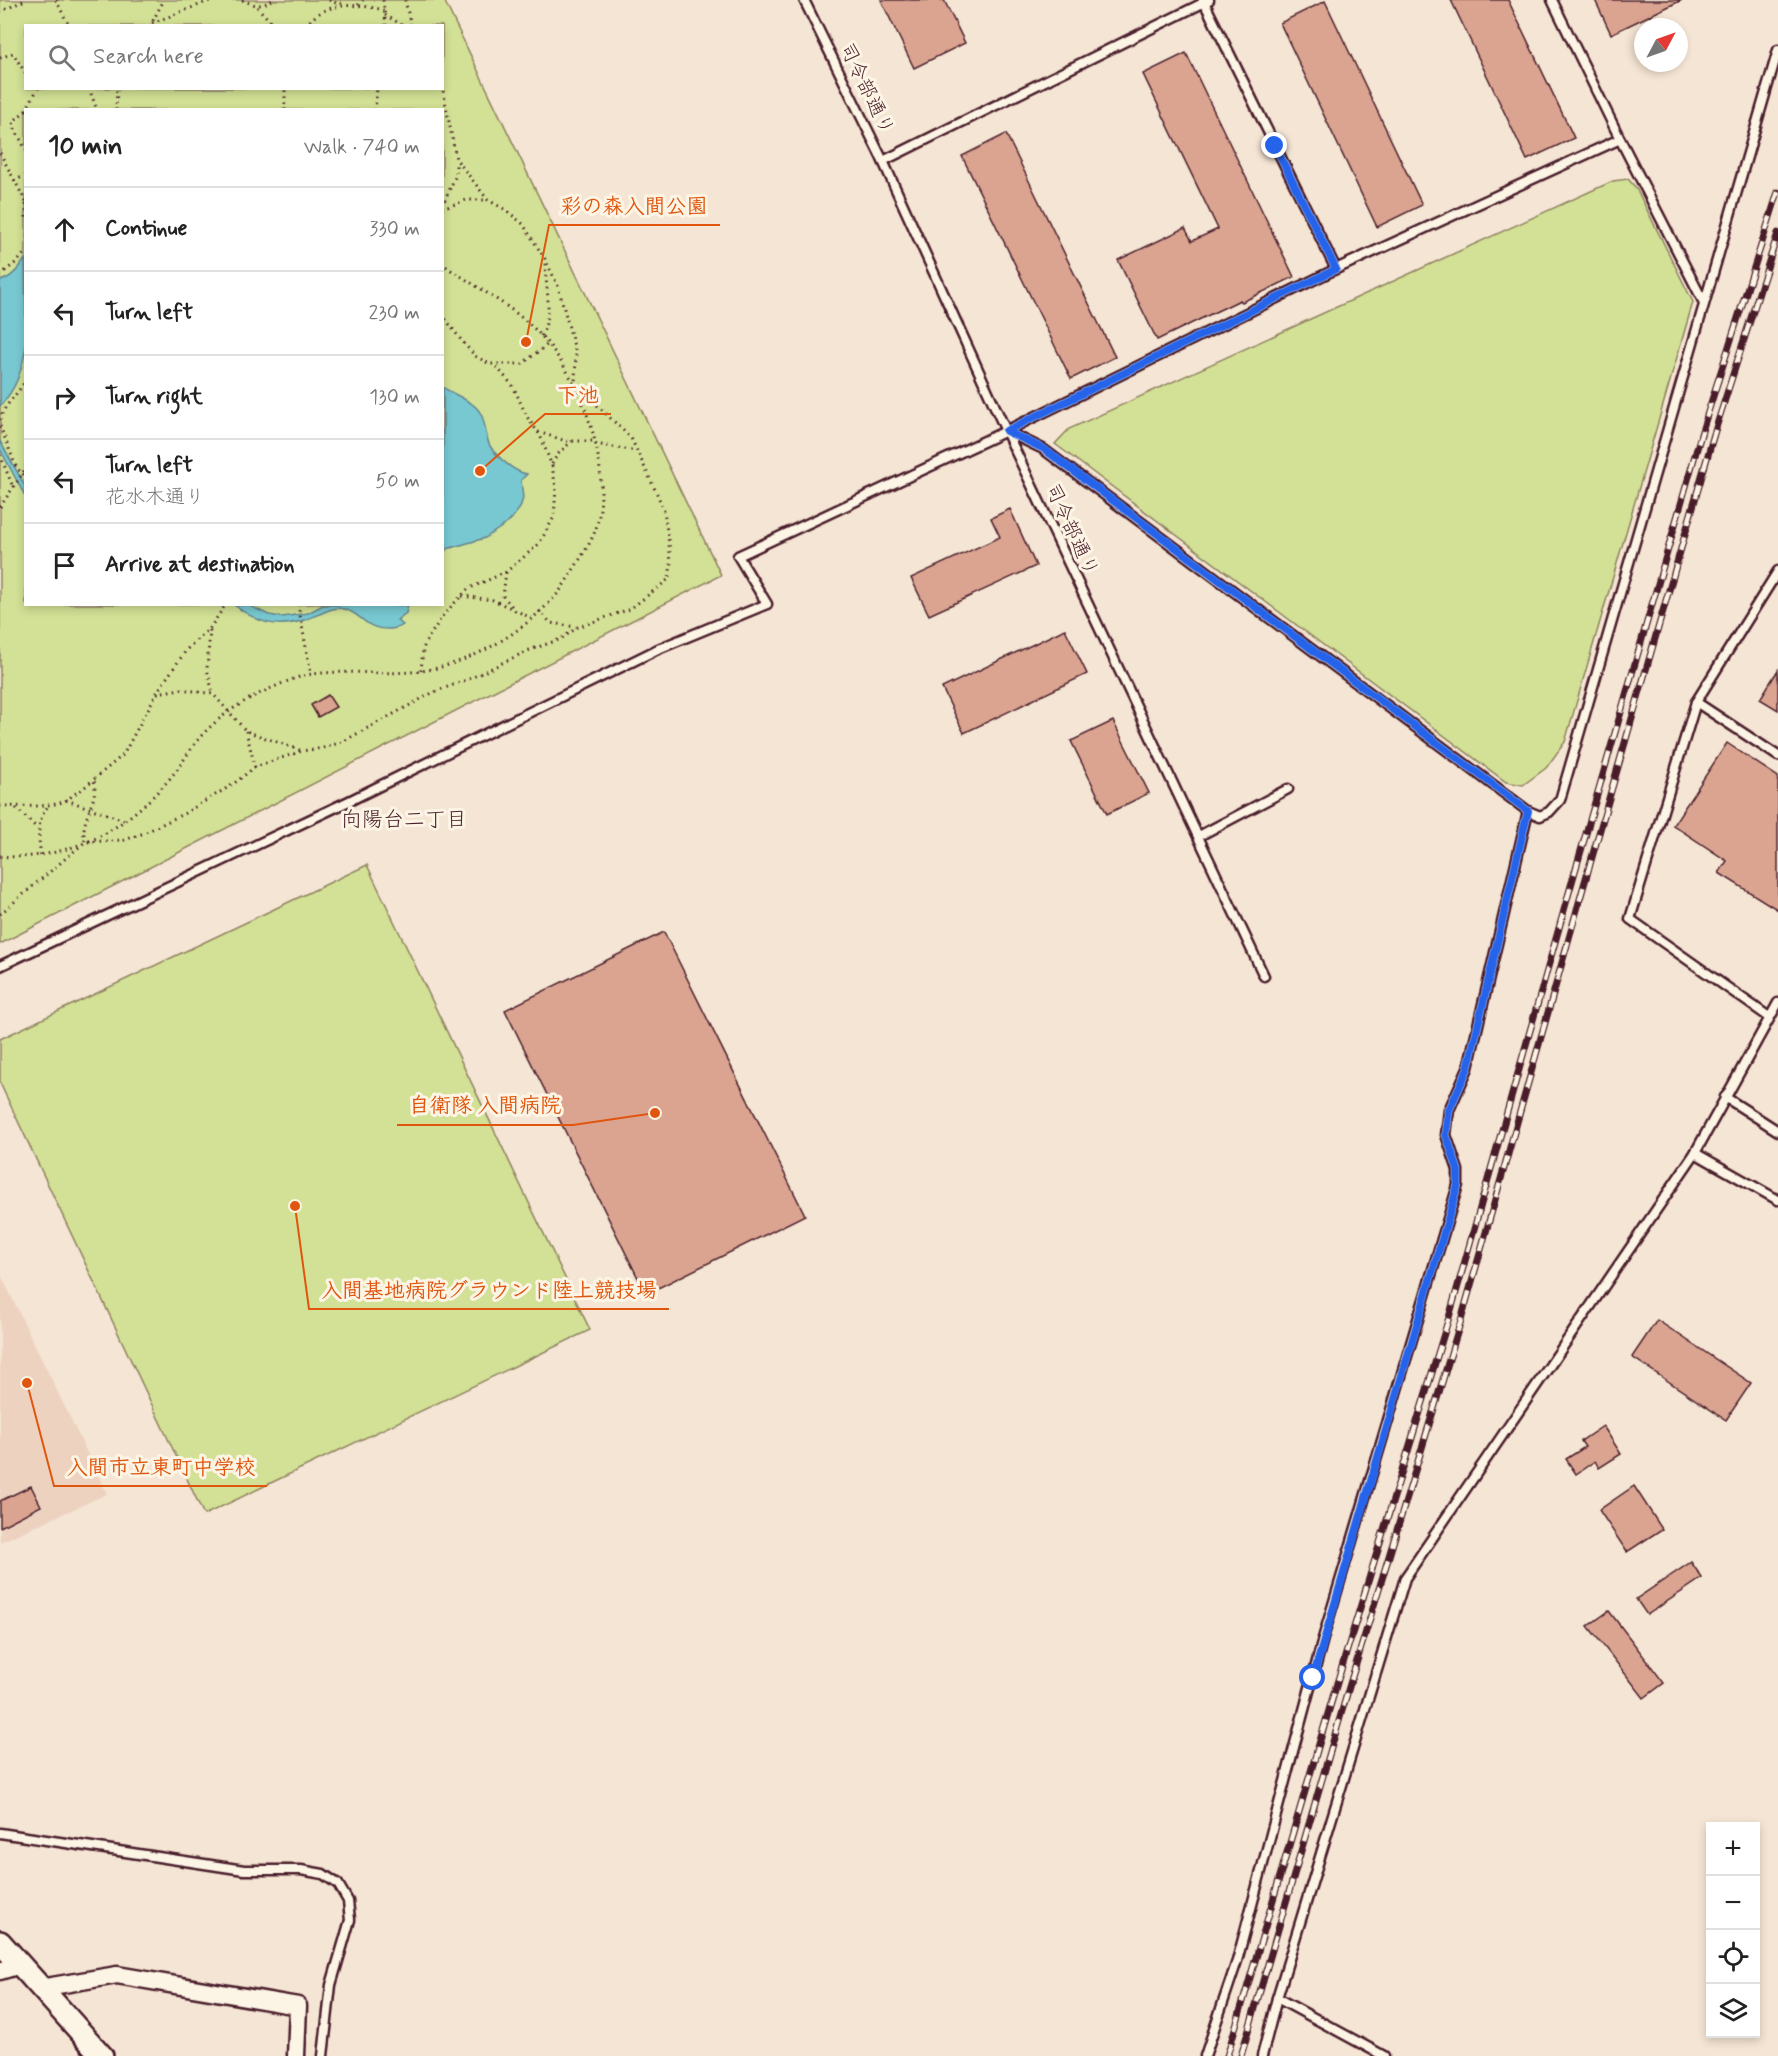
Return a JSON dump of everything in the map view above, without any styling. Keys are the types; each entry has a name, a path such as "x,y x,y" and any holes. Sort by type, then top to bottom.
{"street":[{"path":"0,1942 10,1968 40,1988 102,2056"},
{"path":"40,1988 117,1976 298,2006 296,2056"}],"lane":[{"name":"司令部通り","path":"804,0 883,161 1006,431 1264,976"},
{"path":"1552,0 1703,301"},
{"path":"883,161 1206,1 1336,269"},
{"path":"1006,431 1044,449 1528,811 1540,816 1549,812 1560,800 1703,301 1778,50"},
{"path":"0,966 349,801 658,649 767,604 738,556 1006,431 1336,269 1620,139"},
{"path":"1769,1017 1630,919 1696,702 1778,571"},
{"path":"1696,702 1778,756"},
{"path":"1198,836 1288,789"},
{"path":"1205,2056 1238,1961 1324,1635 1458,1185 1458,1170 1446,1135 1449,1110 1468,1068 1528,811"},
{"path":"1262,2056 1276,1998 1406,1578 1695,1153 1778,1003"},
{"path":"1725,1097 1778,1131"},
{"path":"1695,1153 1778,1200"},
{"path":"0,1833 244,1870 301,1870 323,1874 338,1884 348,1901 350,1920 330,1985 323,2056"},
{"path":"1276,1998 1384,2056"}],"path":[{"path":"0,12 25,0"},
{"path":"56,0 68,24"},
{"path":"151,24 164,0"},
{"path":"151,24 213,0"},
{"path":"242,0 262,11 273,24"},
{"path":"255,6 272,0"},
{"path":"329,0 384,10"},
{"path":"358,5 363,0"},
{"path":"383,0 386,24"},
{"path":"405,0 411,24"},
{"path":"307,24 313,16 348,4"},
{"path":"385,15 401,24"},
{"path":"0,58 13,53 24,71"},
{"path":"27,108 37,90"},
{"path":"90,90 96,108"},
{"path":"116,108 117,90"},
{"path":"285,90 285,108"},
{"path":"375,108 377,90"},
{"path":"443,90 456,159 456,175 444,203"},
{"path":"24,112 13,125 24,146"},
{"path":"0,153 24,199"},
{"path":"0,914 85,842 125,840 144,833 185,813 222,791 255,767 302,751 342,742 434,692 469,679 527,651 561,639 578,627 630,609 669,579 671,563 664,511 631,438 575,384 576,354 564,302 545,260 518,219 488,200 456,159"},
{"path":"14,181 24,176"},
{"path":"444,207 466,200 488,200"},
{"path":"0,275 24,254"},
{"path":"541,336 549,315 545,260"},
{"path":"0,856 40,855 67,850 104,835 161,788 207,729 245,701 268,690 311,674 389,674 451,665 509,636 553,599 586,550 598,523 601,495 589,417 575,384 541,336 515,311 444,264"},
{"path":"444,317 475,356 490,364 522,364 548,344"},
{"path":"421,671 423,649 444,614 468,589 506,572 539,544 554,517 556,488 552,465 513,386 494,364"},
{"path":"0,420 2,412 24,383"},
{"path":"0,426 17,469 23,474"},
{"path":"537,431 572,441 594,442 636,451"},
{"path":"552,465 557,454 572,441"},
{"path":"0,455 15,486"},
{"path":"0,507 24,471"},
{"path":"506,572 503,596 515,610"},
{"path":"461,596 493,600 531,618"},
{"path":"66,800 123,755 157,693 187,649 210,628 225,606"},
{"path":"298,606 311,674"},
{"path":"539,611 551,623 578,627"},
{"path":"210,628 207,669 213,694 246,731 302,751"},
{"path":"157,693 181,689 213,694"},
{"path":"246,731 255,767"},
{"path":"85,842 83,832 95,794 94,780"},
{"path":"0,806 66,800 124,820"},
{"path":"40,855 38,829 41,817 50,803"},
{"path":"15,806 38,829"}],"shaded area":[{"path":"0,1273 107,1494 0,1542"}],"green space":[{"path":"0,0 444,0 721,575 0,944"},
{"path":"1628,179 1636,188 1693,302 1565,742 1546,768 1523,785 1506,782 1055,444 1069,429 1613,181"},
{"path":"367,865 590,1330 204,1515 0,1083 0,1039"}],"water":[{"path":"24,260 24,357 18,378 0,406 0,281 15,273"},
{"path":"444,388 478,409 483,418 488,442 493,450 511,467 527,474 521,480 523,498 520,508 509,522 485,538 447,549 444,552"},
{"path":"0,441 24,484 24,494 0,449"},
{"path":"236,606 250,606 269,615 282,617 308,613 321,606 408,606 406,613 397,620 403,625 390,629 375,627 356,614 340,608 305,620 284,624 264,622"}],"building":[{"path":"881,0 944,0 965,43 914,68"},
{"path":"1451,0 1508,0 1574,138 1527,160"},
{"path":"1595,0 1682,0 1644,18 1634,18 1634,23 1611,34"},
{"path":"1325,1 1422,205 1377,227 1280,23"},
{"path":"1186,53 1294,277 1157,340 1118,260 1185,228 1192,241 1218,229 1143,74"},
{"path":"1006,134 1115,357 1071,379 962,156"},
{"path":"1010,509 1036,566 929,615 911,578 1000,537 991,518"},
{"path":"1065,629 1087,674 964,733 942,688"},
{"path":"1778,670 1778,710 1760,699"},
{"path":"328,695 336,707 318,717 311,705"},
{"path":"1113,721 1149,793 1107,814 1071,741"},
{"path":"1727,743 1778,777 1778,910 1719,873 1727,861 1673,825"},
{"path":"664,932 805,1215 646,1294 505,1010"},
{"path":"1657,1320 1751,1383 1726,1420 1632,1357"},
{"path":"1603,1426 1621,1454 1599,1468 1595,1461 1576,1474 1566,1459 1585,1447 1581,1441"},
{"path":"31,1486 41,1506 0,1527 0,1501"},
{"path":"1634,1486 1662,1529 1627,1552 1599,1510"},
{"path":"1691,1562 1702,1578 1647,1615 1636,1599"},
{"path":"1609,1611 1664,1683 1644,1698 1588,1626"}],"railway":[{"path":"1227,2056 1337,1683 1450,1314 1702,431 1778,192"},
{"path":"1241,2056 1349,1687 1462,1317 1714,434 1778,233"}],"place":[{"name":"彩の森入間公園","path":"526,342"},
{"name":"下池","path":"480,471"},
{"name":"自衛隊 入間病院","path":"655,1113"},
{"name":"入間基地病院グラウンド陸上競技場","path":"295,1206"},
{"name":"入間市立東町中学校","path":"27,1383"}],"district":[{"name":"向陽台二丁目","path":"404,820"}],"route":[{"path":"1275,146 1336,269 1006,431 1044,449 1528,811 1468,1068 1449,1110 1446,1135 1458,1170 1458,1185 1313,1678"}]}
